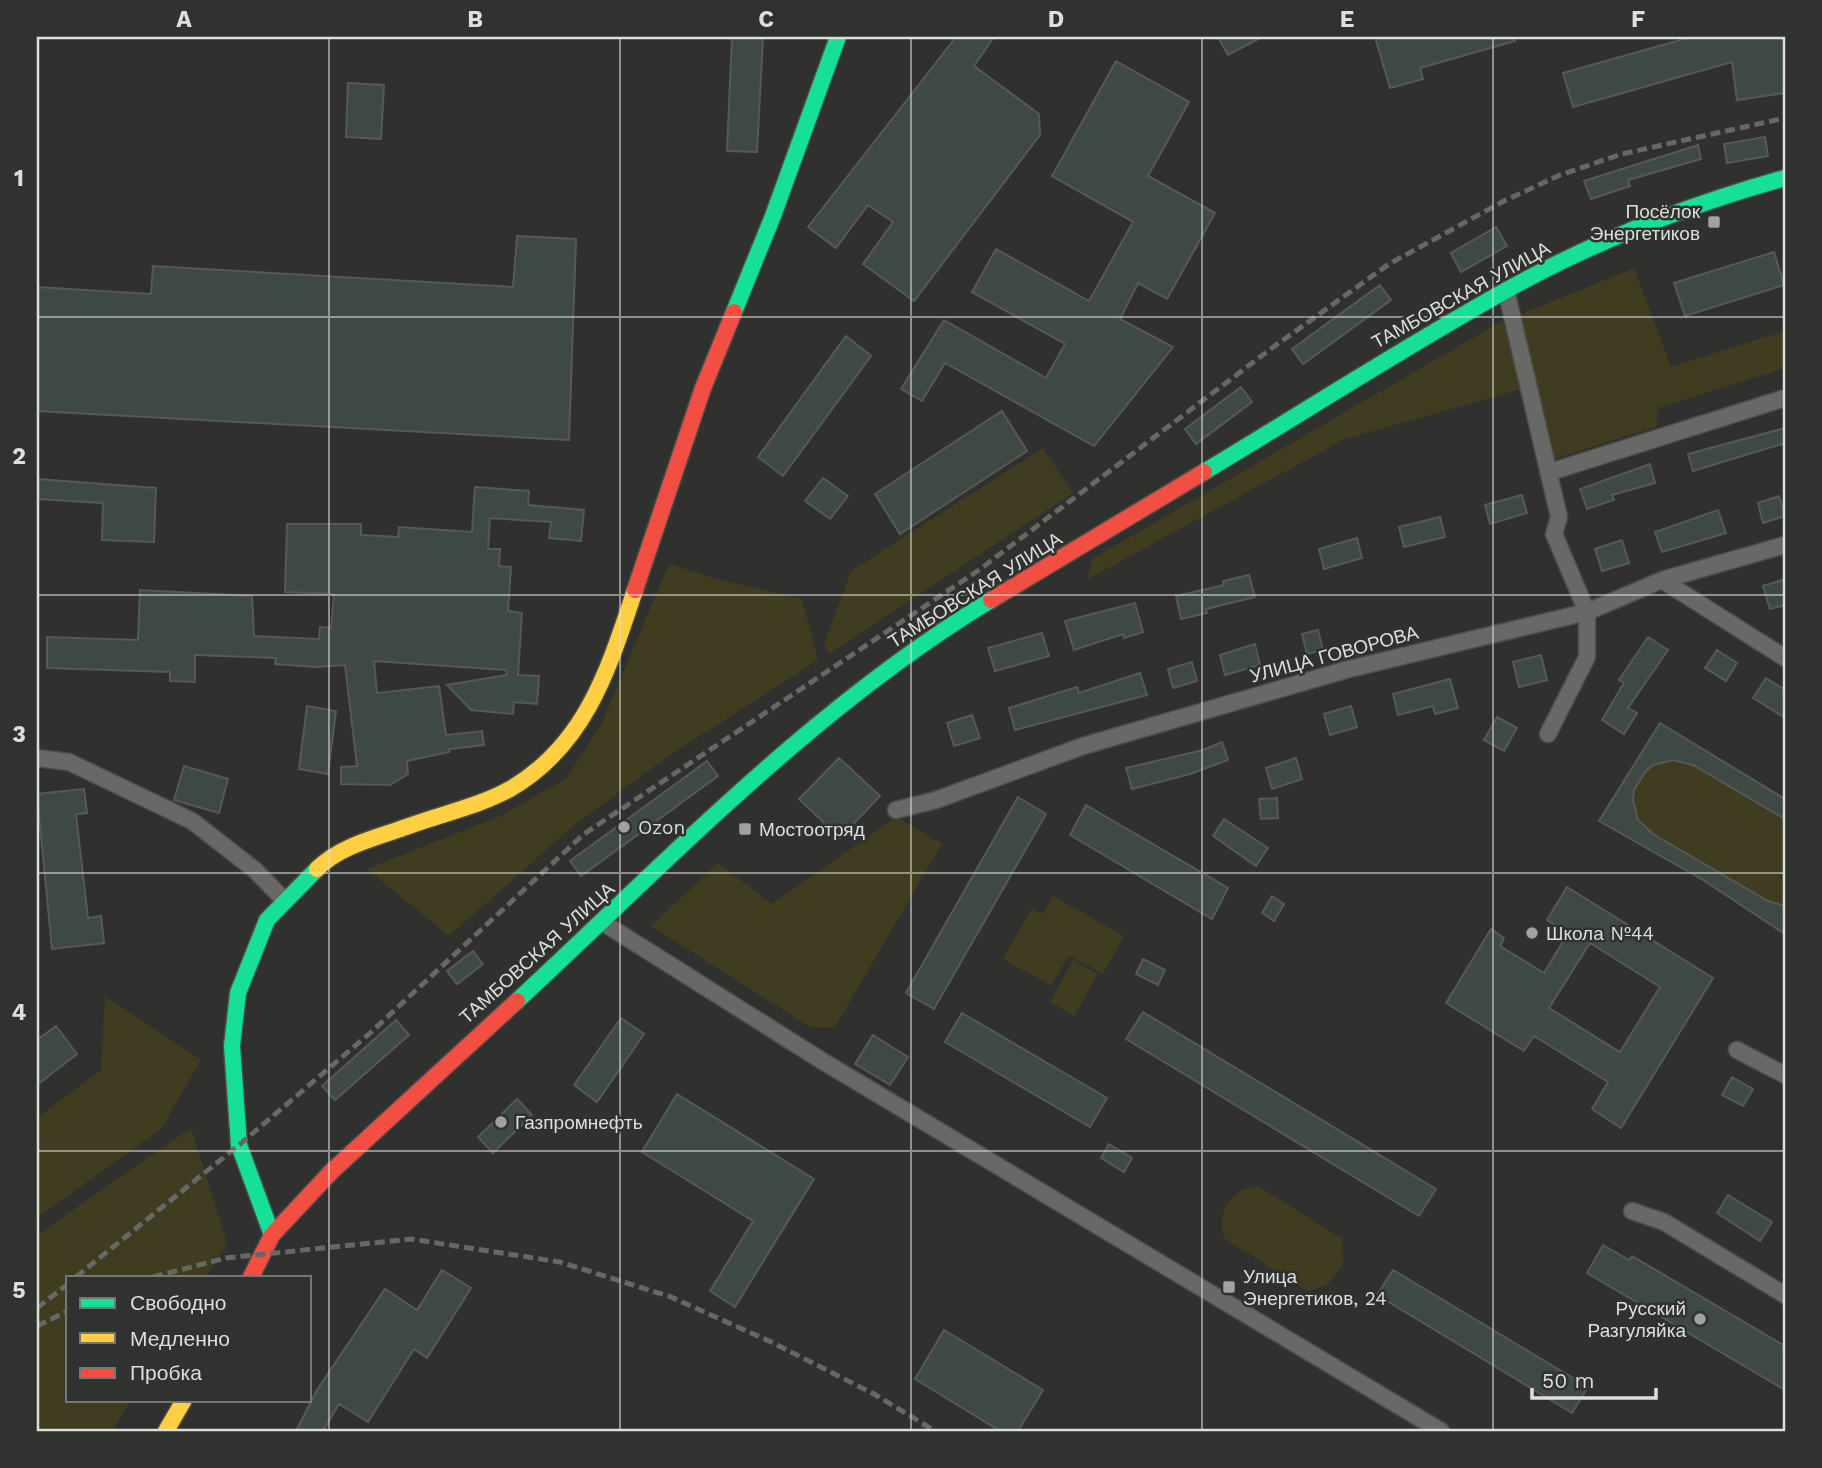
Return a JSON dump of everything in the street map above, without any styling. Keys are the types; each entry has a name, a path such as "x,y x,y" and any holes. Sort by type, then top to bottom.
{"main road":[{"path":"272,1235 239,1145 232,1046 238,993 250,954 267,920 321,865 349,848 508,790 541,768 569,741 608,670 704,388 773,216 838,37"},
{"name":"ТАМБОВСКАЯ УЛИЦА","path":"252,1276 272,1235 332,1171 785,753 881,675 955,622 1506,290 1587,249 1667,216 1785,177"},
{"path":"166,1431 183,1402"}],"street":[{"path":"1506,290 1559,517 1554,534 1587,612 1587,657 1548,734"},
{"path":"1550,472 1785,398"},
{"name":"УЛИЦА ГОВОРОВА","path":"895,810 936,800 1083,746 1349,669 1587,612 1662,580 1785,545"},
{"path":"1662,580 1785,657"},
{"path":"37,758 69,762 192,821 255,870 284,900"},
{"path":"602,922 824,1062 1441,1431"},
{"path":"1737,1050 1785,1076"},
{"path":"1632,1211 1664,1222 1785,1295"}],"shaded area":[{"path":"1634,268 1671,367 1785,331 1785,368 1658,408 1657,426 1554,459 1536,385 1345,439 1088,579 1092,559 1497,324"},
{"path":"1043,448 1073,493 829,654 824,644 851,571"},
{"path":"669,564 713,578 802,599 818,660 670,755 573,826 449,936 367,869 500,816 566,779 601,725"},
{"path":"1663,761 1683,761 1693,765 1785,819 1785,906 1768,901 1645,828 1635,809 1635,790 1645,773"},
{"path":"896,817 942,844 835,1027 810,1027 651,926 718,863 772,904"},
{"path":"1053,896 1124,936 1103,974 1069,955 1051,986 1003,959 1032,908 1043,914"},
{"path":"1073,960 1098,974 1074,1016 1050,1002"},
{"path":"105,996 201,1060 161,1129 37,1218 37,1118 101,1070"},
{"path":"191,1128 227,1243 207,1276 66,1276 66,1402 130,1402 112,1431 37,1431 37,1235"},
{"path":"1258,1186 1342,1239 1343,1265 1326,1286 1307,1291 1224,1238 1222,1219 1228,1203 1240,1192"}],"building":[{"path":"732,37 763,37 757,152 727,151"},
{"path":"956,37 994,37 974,66 1039,114 1040,135 914,301 863,264 893,222 868,205 836,248 808,227"},
{"path":"1218,37 1262,37 1228,55"},
{"path":"1375,37 1515,37 1515,41 1420,68 1423,79 1390,88"},
{"path":"1691,37 1785,37 1785,93 1737,100 1732,62 1573,107 1563,73"},
{"path":"1116,61 1189,102 1148,176 1215,213 1167,299 1138,283 1120,319 1173,347 1094,446 945,363 922,401 901,389 944,320 1046,378 1065,344 972,292 996,249 1089,301 1133,222 1052,176"},
{"path":"348,83 384,85 381,139 346,137"},
{"path":"1765,137 1768,156 1727,163 1724,144"},
{"path":"1698,145 1701,159 1628,180 1630,186 1591,199 1584,181"},
{"path":"1496,227 1507,246 1461,272 1451,253"},
{"path":"517,236 576,239 569,440 37,411 37,287 151,294 153,266 513,287"},
{"path":"1774,252 1784,285 1685,316 1674,283"},
{"path":"1380,285 1391,300 1303,364 1292,349"},
{"path":"846,336 871,356 783,476 758,457"},
{"path":"1241,387 1252,402 1196,444 1185,429"},
{"path":"1002,411 1027,451 900,534 875,494"},
{"path":"1785,428 1785,443 1693,471 1688,454"},
{"path":"1650,464 1655,483 1612,495 1614,500 1587,509 1580,489"},
{"path":"823,478 848,496 830,519 805,501"},
{"path":"37,479 156,488 154,542 102,540 103,503 37,499"},
{"path":"475,487 529,491 528,505 584,510 581,541 549,538 551,522 490,518 488,549 500,549 499,566 511,567 508,611 522,613 518,675 539,676 537,704 514,702 513,714 471,710 447,685 507,675 506,670 374,661 377,693 439,686 446,735 482,731 484,745 449,749 449,752 407,761 408,774 390,785 341,784 341,767 357,766 345,665 316,667 275,664 276,658 195,655 195,682 170,681 170,672 47,668 47,637 138,640 140,590 252,596 254,636 319,639 320,627 331,628 334,594 285,592 287,524 361,524 361,535 398,537 399,527 472,532"},
{"path":"1522,495 1527,513 1490,524 1485,505"},
{"path":"1779,496 1785,516 1763,523 1758,503"},
{"path":"1718,510 1726,533 1662,552 1655,532"},
{"path":"1440,517 1445,537 1404,547 1399,527"},
{"path":"1357,538 1362,558 1324,569 1319,549"},
{"path":"1622,540 1629,563 1602,571 1595,549"},
{"path":"1249,575 1255,597 1206,609 1207,613 1181,619 1176,596 1224,585 1223,581"},
{"path":"1785,579 1785,605 1770,609 1763,586"},
{"path":"1135,603 1143,632 1124,638 1123,634 1074,650 1065,621"},
{"path":"1318,630 1323,650 1307,654 1302,634"},
{"path":"1042,633 1049,656 995,671 988,648"},
{"path":"1648,637 1668,650 1628,708 1637,713 1624,734 1602,720 1624,683 1619,680"},
{"path":"1255,644 1260,665 1225,675 1220,655"},
{"path":"1717,650 1737,663 1726,681 1705,668"},
{"path":"1541,655 1547,680 1519,687 1513,662"},
{"path":"1192,662 1197,681 1173,688 1168,669"},
{"path":"1140,673 1147,695 1015,730 1009,708 1077,687 1079,693"},
{"path":"1766,678 1785,690 1785,718 1753,698"},
{"path":"1450,679 1458,708 1435,714 1433,706 1398,715 1393,694"},
{"path":"307,706 336,711 328,774 299,769"},
{"path":"1351,706 1357,727 1330,735 1324,714"},
{"path":"972,715 980,738 954,746 947,723"},
{"path":"1497,717 1517,728 1504,751 1484,740"},
{"path":"1660,723 1785,799 1785,819 1693,765 1673,760 1653,765 1645,772 1634,790 1633,800 1638,820 1653,834 1768,901 1785,906 1785,934 1703,880 1599,821"},
{"path":"1222,742 1228,760 1190,774 1132,789 1126,768 1203,750"},
{"path":"839,758 880,796 840,838 799,799"},
{"path":"1296,758 1302,779 1272,789 1266,768"},
{"path":"707,761 718,776 581,876 570,861"},
{"path":"184,766 228,779 219,813 174,800"},
{"path":"84,789 87,813 76,814 88,918 101,916 104,943 52,949 37,794"},
{"path":"1018,797 1046,814 934,1009 906,993"},
{"path":"1277,798 1278,818 1261,819 1259,799"},
{"path":"1086,805 1228,888 1212,919 1070,835"},
{"path":"1224,819 1268,848 1256,866 1213,836"},
{"path":"1567,887 1713,978 1621,1128 1592,1109 1608,1082 1534,1036 1524,1051 1446,1003 1491,929 1504,938 1500,946 1544,973 1568,933 1547,920","holes":["1590,943 1660,987 1620,1052 1549,1008"]},
{"path":"1272,896 1284,904 1274,921 1262,913"},
{"path":"473,951 483,964 457,984 447,971"},
{"path":"1143,959 1165,970 1158,985 1136,974"},
{"path":"1143,1012 1436,1189 1419,1216 1126,1039"},
{"path":"962,1013 1107,1098 1090,1127 945,1042"},
{"path":"621,1018 644,1034 597,1102 574,1085"},
{"path":"396,1020 409,1035 335,1100 322,1086"},
{"path":"56,1026 77,1054 37,1085 37,1040"},
{"path":"873,1035 908,1057 890,1085 855,1064"},
{"path":"1732,1077 1753,1089 1743,1106 1722,1095"},
{"path":"677,1094 814,1179 735,1307 710,1291 753,1221 642,1152"},
{"path":"517,1099 532,1115 493,1153 478,1137"},
{"path":"1109,1144 1132,1158 1124,1172 1101,1158"},
{"path":"1728,1195 1772,1222 1760,1241 1717,1213"},
{"path":"1603,1245 1629,1260 1632,1256 1785,1346 1785,1390 1587,1273"},
{"path":"442,1270 471,1288 427,1358 414,1349 368,1422 339,1404 323,1431 296,1431 317,1390 385,1289 417,1310"},
{"path":"1393,1270 1588,1387 1572,1413 1377,1295"},
{"path":"944,1330 1043,1390 1018,1431 1000,1431 915,1379"}],"railway":[{"path":"77,1276 239,1145 369,1034 584,834 979,570 1272,348 1389,264 1504,201 1560,175 1622,154 1785,118"},
{"path":"157,1276 226,1258 411,1239 560,1262 671,1297 769,1341 874,1394 935,1431"},
{"path":"37,1308 66,1286"},
{"path":"37,1326 66,1312"}],"traffic: fast":[{"path":"734,312 773,216 838,37"},
{"path":"1204,472 1429,335 1538,273 1642,226 1785,178"},
{"path":"517,1001 744,788 803,737 926,642 991,600"},
{"path":"272,1235 239,1145 232,1046 238,993 267,920 317,869"}],"traffic: slow":[{"path":"317,869 337,854 361,843 498,795 536,771 558,750 591,702 604,676 635,590"},
{"path":"166,1431 183,1402"}],"traffic: jam":[{"path":"635,590 703,388 734,312"},
{"path":"991,600 1204,472"},
{"path":"252,1276 272,1235 332,1171 517,1001"}],"place":[{"name":"Посёлок Энергетиков","path":"1714,222"},
{"name":"Ozon","path":"624,827"},
{"name":"Мостоотряд","path":"745,829"},
{"name":"Школа №44","path":"1532,933"},
{"name":"Газпромнефть","path":"501,1122"},
{"name":"Улица Энергетиков, 24","path":"1229,1287"},
{"name":"Русский Разгуляйка","path":"1700,1319"}]}
